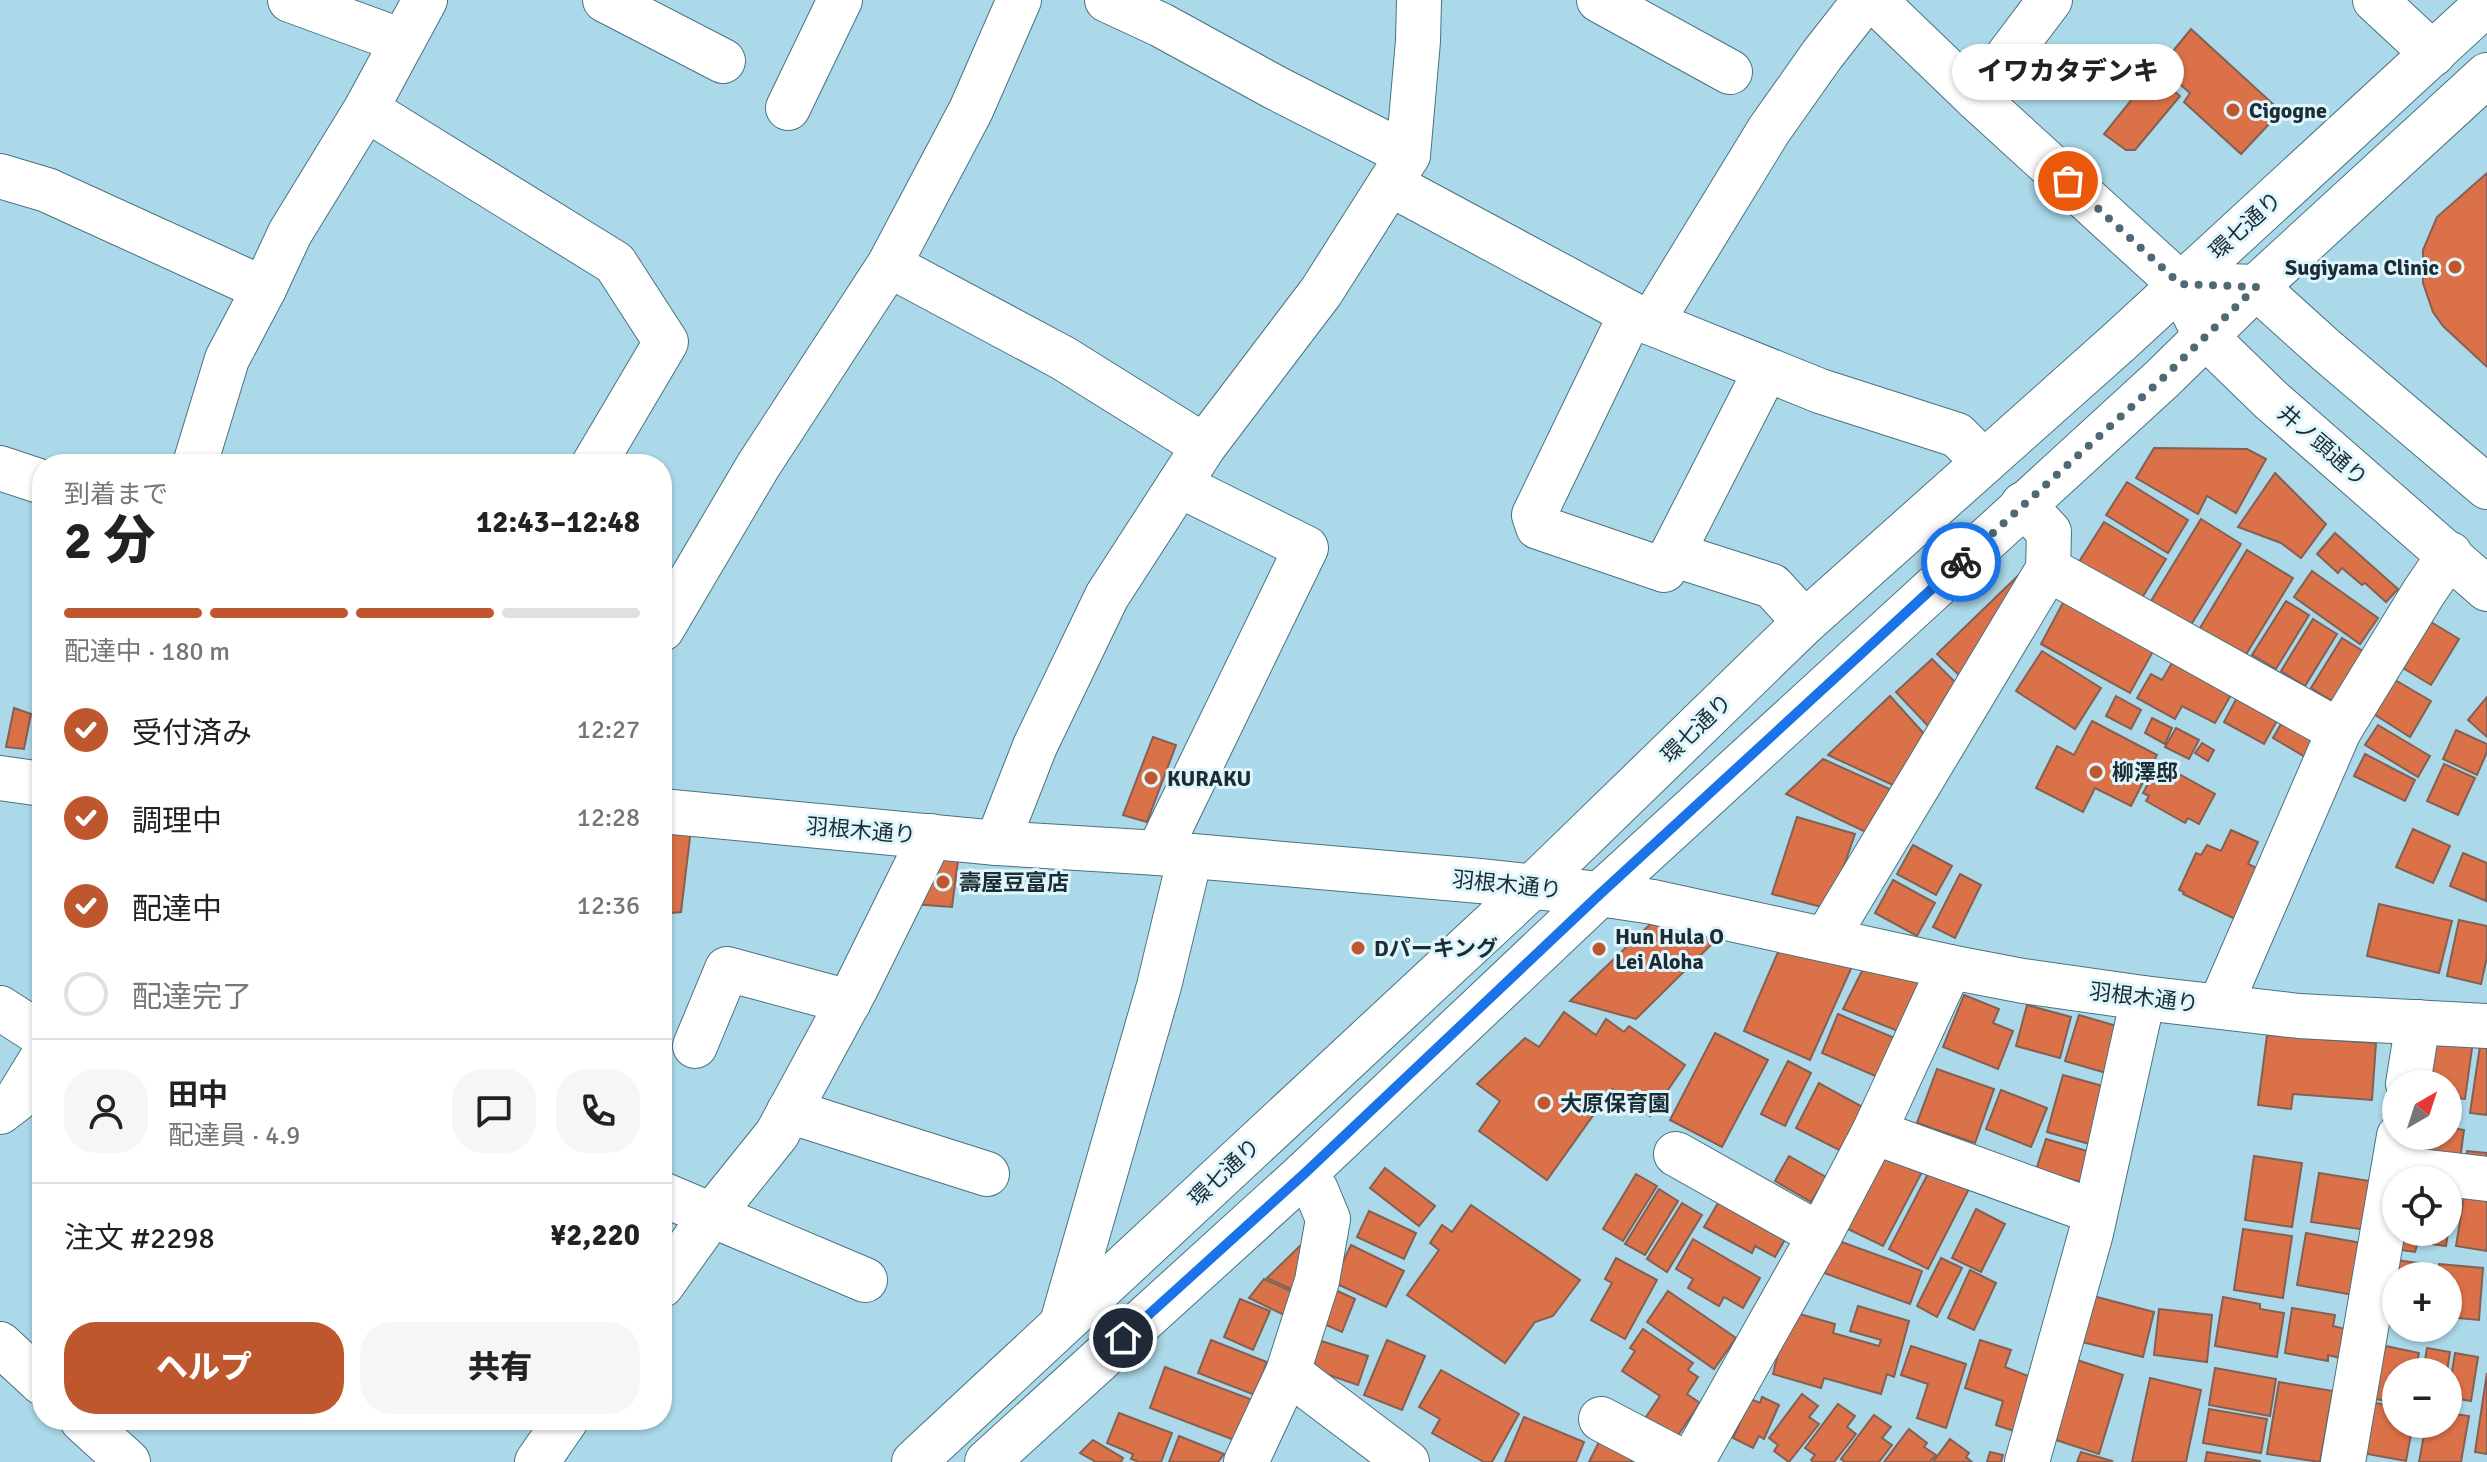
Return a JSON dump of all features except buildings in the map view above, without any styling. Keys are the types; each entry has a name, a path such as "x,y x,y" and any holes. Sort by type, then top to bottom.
{"street":[{"path":"290,0 402,41"},
{"path":"198,454 227,359 290,233 366,109 425,0"},
{"path":"605,0 723,61"},
{"path":"788,108 840,0"},
{"path":"672,612 758,466 889,265 971,110 1019,0"},
{"path":"1107,0 1161,25 1276,88 1399,170 1641,319 1820,391 1957,435 1984,462"},
{"path":"997,843 1035,746 1107,596 1204,446 1321,292 1399,170 1418,41 1419,0"},
{"path":"1599,0 1730,72"},
{"path":"1766,370 1664,570 1538,527 1534,515 1641,319 1769,130 1865,0"},
{"name":"井ノ頭通り","path":"1874,0 1976,98 2180,284 2205,336 2271,400 2487,589"},
{"path":"1976,98 2050,0"},
{"path":"2375,0 2433,54"},
{"name":"環七通り","path":"914,1462 1532,887 1805,622 2487,3"},
{"path":"987,1462 1304,1174 1600,894 2162,379 2256,287 2482,89"},
{"path":"366,109 615,263 666,342 600,454"},
{"path":"0,176 47,190 264,289"},
{"path":"889,265 1063,358 1204,446"},
{"path":"2180,284 2256,287 2487,487"},
{"path":"0,468 32,479"},
{"path":"1062,1323 1159,986 1174,855 1306,548 1179,485"},
{"path":"1826,939 2048,569 2049,532 2023,504"},
{"path":"1672,554 1772,586 1805,622"},
{"path":"2220,1006 2339,731 2450,554"},
{"path":"2048,569 2339,731"},
{"path":"0,778 32,783"},
{"name":"羽根木通り","path":"672,812 1600,894 1653,902 2023,981 2299,1016 2486,1023"},
{"path":"672,1271 711,1216 777,1134 849,1002 931,836"},
{"path":"1692,1462 1820,1235 1874,1132 1950,967"},
{"path":"695,1046 727,969 849,1002"},
{"path":"2027,1462 2095,1212 2143,998"},
{"path":"0,1008 32,1029"},
{"path":"2410,1070 2418,1022"},
{"path":"0,1112 17,1099 32,1074"},
{"path":"789,1111 987,1174"},
{"path":"1874,1132 2095,1212"},
{"path":"2343,1462 2397,1152 2487,1179"},
{"path":"1676,1154 1820,1235"},
{"path":"1246,1462 1288,1372 1317,1281 1328,1219 1316,1190 1304,1174"},
{"path":"672,1198 865,1280"},
{"path":"0,1344 32,1374"},
{"path":"1288,1372 1407,1462"},
{"path":"1601,1419 1683,1462"},
{"path":"93,1430 128,1462"},
{"path":"537,1462 559,1430"}],"way so far":[{"path":"1961,562 2162,379 2256,287 2180,284 2068,181"}],"place":[{"name":"Cigogne","path":"2233,110"},
{"name":"イワカタデンキ","path":"2068,181"},
{"name":"Sugiyama Clinic","path":"2455,267"},
{"name":"柳澤邸","path":"2096,772"},
{"name":"KURAKU","path":"1151,778"},
{"name":"壽屋豆富店","path":"943,882"},
{"name":"Dパーキング","path":"1358,948"},
{"name":"Hun Hula O Lei Aloha","path":"1599,949"},
{"name":"大原保育園","path":"1544,1103"}],"route":[{"path":"1123,1338 1304,1174 1600,894 1961,562"}]}
